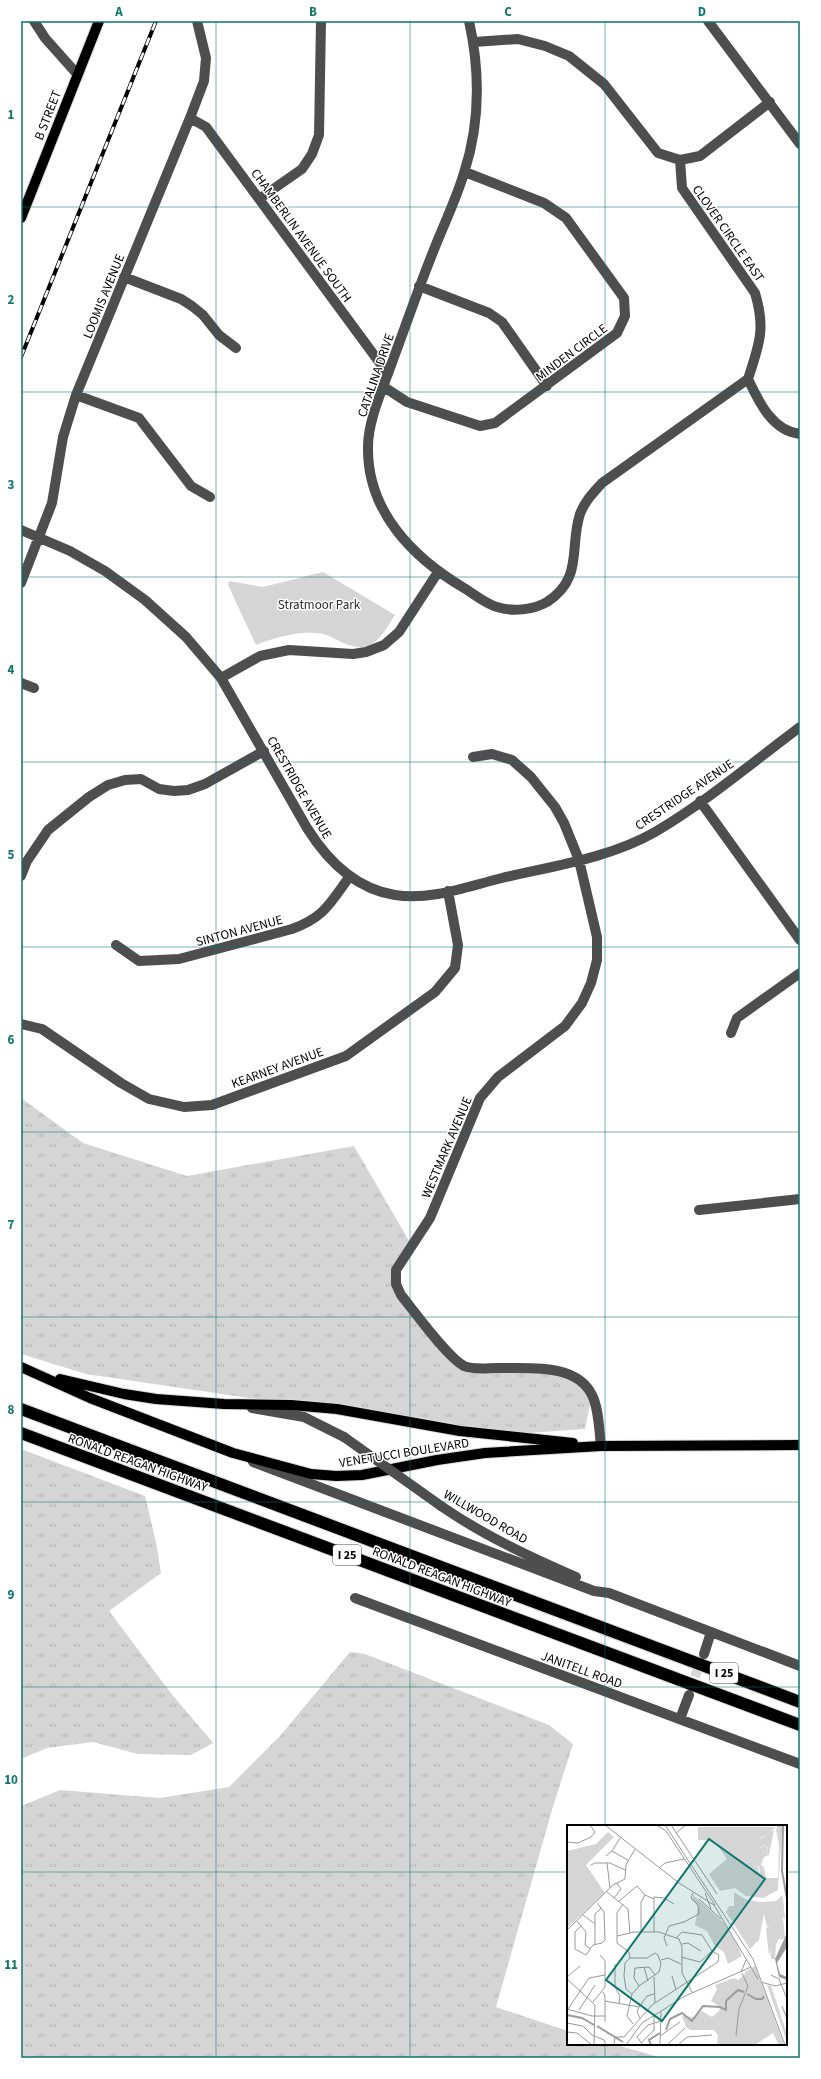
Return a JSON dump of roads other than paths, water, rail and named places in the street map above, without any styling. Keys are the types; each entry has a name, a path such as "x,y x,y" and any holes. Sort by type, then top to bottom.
{"highway":[{"name":"RONALD REAGAN HIGHWAY","path":"21,1409 800,1702"},
{"name":"RONALD REAGAN HIGHWAY","path":"21,1433 800,1725"}],"main road":[{"name":"B STREET","path":"21,218 99,21"},
{"name":"VENETUCCI BOULEVARD","path":"21,1367 39,1373 130,1395 179,1402 291,1405 337,1409 460,1431 600,1446"},
{"name":"VENETUCCI BOULEVARD","path":"39,1373 90,1398 233,1453 284,1468 311,1474 336,1476 362,1474 485,1453 600,1446 800,1445"}],"street":[{"path":"34,21 45,38 77,74"},
{"name":"LOOMIS AVENUE","path":"21,583 40,538 52,503 64,437 76,395 204,81 206,58 197,21"},
{"path":"259,199 302,169 312,154 319,135 321,21"},
{"name":"CATALINA DRIVE","path":"470,21 474,42 478,112 465,172 419,286 384,387 375,407 367,445 375,494 402,539 438,572 496,607 525,610 546,602 566,584 574,563 580,516 587,499 602,483 748,380"},
{"path":"708,21 800,144"},
{"path":"474,42 518,39 545,46 569,56 604,84 658,153 680,160 700,156 770,102"},
{"name":"CHAMBERLIN AVENUE SOUTH","path":"190,118 206,127 388,374"},
{"name":"CLOVER CIRCLE EAST","path":"680,160 682,188 755,293 761,312 761,338 748,380"},
{"name":"MINDEN CIRCLE","path":"384,387 407,402 480,426 495,423 548,386 618,333 625,316 624,298 566,218 544,203 465,172"},
{"path":"124,277 181,299 203,315 219,334 236,348"},
{"path":"419,286 489,313 502,322 548,386"},
{"path":"748,380 760,405 776,424 800,434"},
{"path":"76,395 139,418 191,486 210,497"},
{"name":"CRESTRIDGE AVENUE","path":"21,530 89,561 127,586 166,618 186,637 221,678 313,838 322,850 350,876 380,891 395,895 426,896 579,860 630,845 656,831 700,801 800,727"},
{"path":"221,678 260,656 289,650 354,654 366,652 384,645 399,632 438,572"},
{"path":"21,683 34,688"},
{"path":"21,876 27,861 48,830 89,797 108,785 125,780 140,779 159,789 174,791 188,790 204,784 264,751"},
{"name":"WESTMARK AVENUE","path":"474,757 492,754 512,760 532,777 555,807 579,860 597,937 597,960 591,983 582,1003 565,1026 498,1077 480,1098 430,1218 396,1270 396,1284 406,1301 451,1355 464,1366 476,1368 541,1369 559,1371 574,1376 584,1383 592,1395 598,1419 600,1446"},
{"path":"700,801 800,940"},
{"name":"SINTON AVENUE","path":"116,945 139,961 179,959 292,929 310,923 325,910 350,876"},
{"name":"KEARNEY AVENUE","path":"21,1024 42,1028 122,1083 149,1099 184,1107 212,1105 346,1056 435,992 455,968 458,945 448,891"},
{"path":"731,1033 737,1018 800,973"},
{"path":"699,1210 800,1198"},
{"name":"WILLWOOD ROAD","path":"224,1404 304,1417 344,1437 461,1520 531,1557 596,1585 608,1593"},
{"name":"WILLWOOD ROAD","path":"233,1453 447,1536 594,1591 608,1593 800,1666"},
{"name":"JANITELL ROAD","path":"355,1598 800,1764"},
{"path":"704,1654 711,1632"},
{"path":"680,1720 689,1695"}],"tunnel":[{"path":"690,1691 702,1657"}],"railway":[{"path":"21,357 156,21"}],"park label":[{"name":"Stratmoor Park","path":"319,604"}]}
